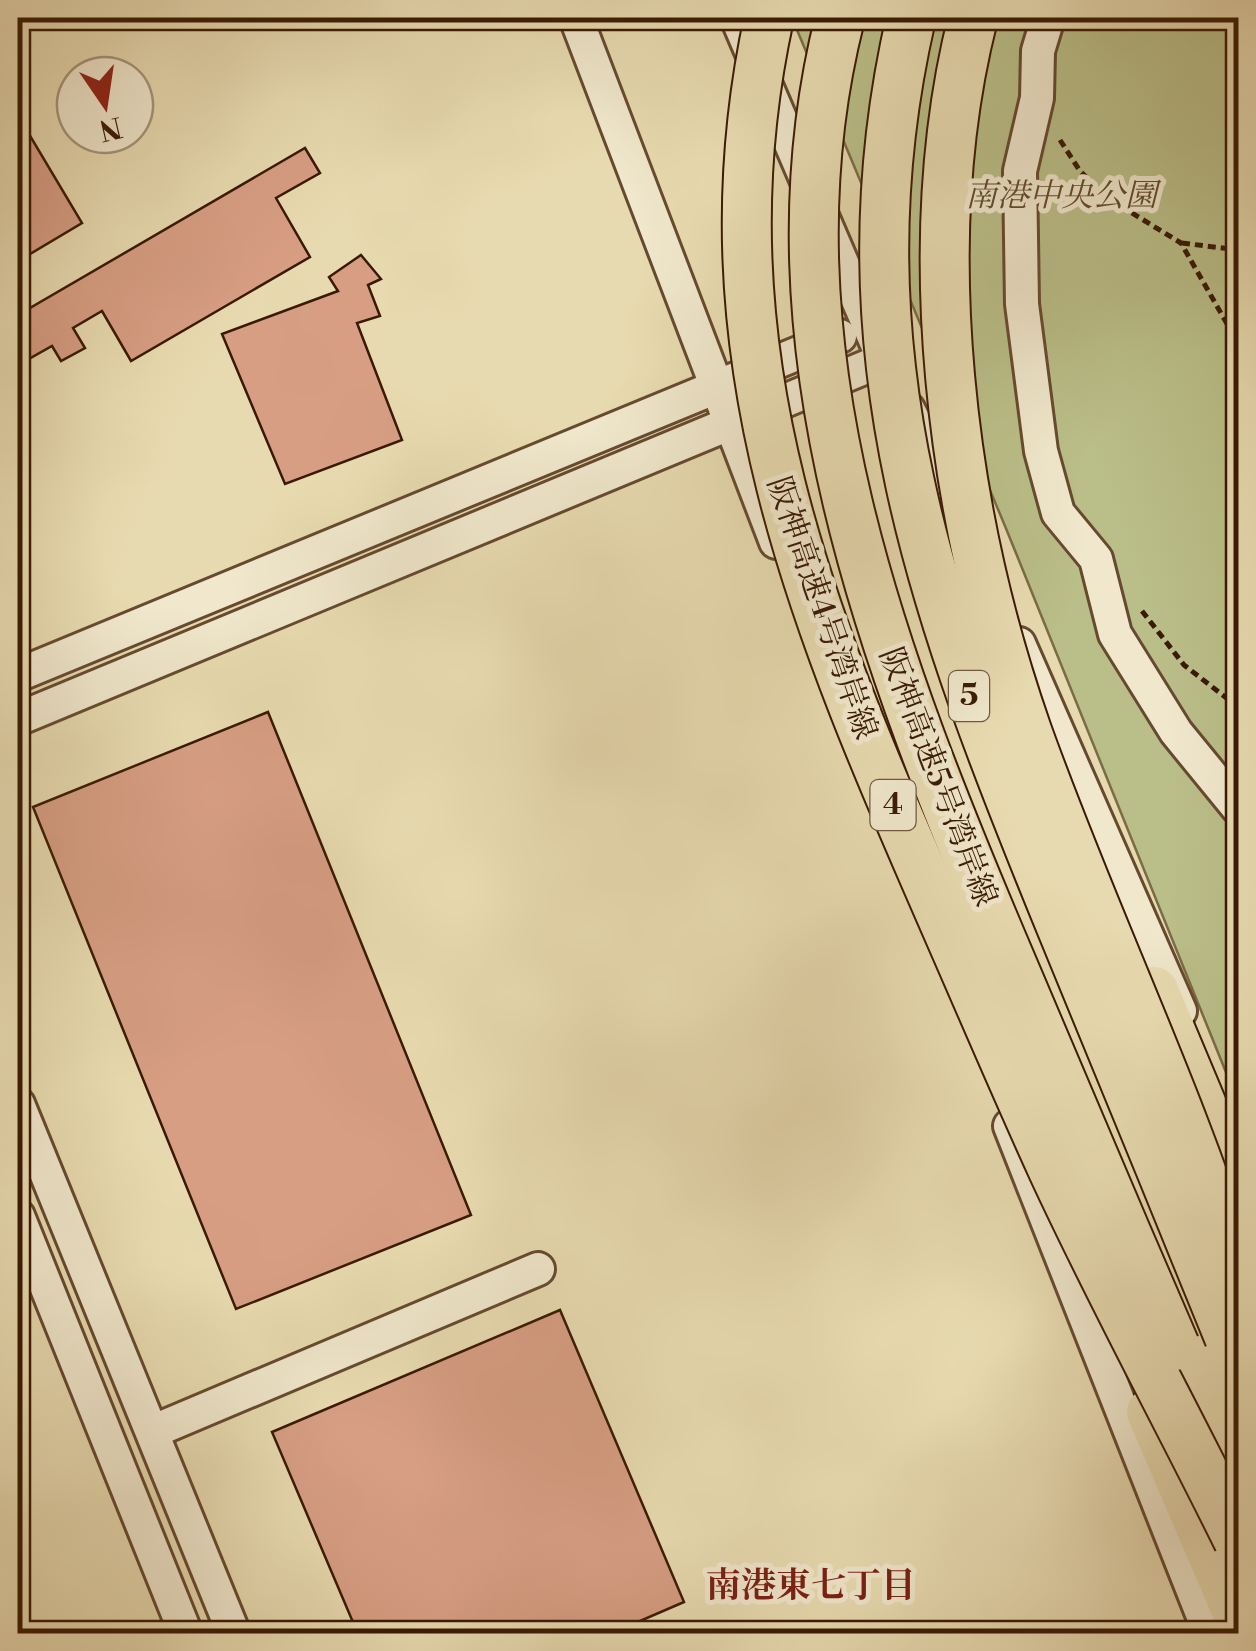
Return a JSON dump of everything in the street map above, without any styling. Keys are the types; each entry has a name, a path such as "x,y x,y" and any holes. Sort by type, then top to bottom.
{"highway":[{"name":"阪神高速4号湾岸線","path":"769,18 749,135 746,251 756,380 799,559 888,793 1054,1171 1238,1540"},
{"name":"阪神高速5号湾岸線","path":"840,18 815,170 814,251 828,415 861,564 888,651 963,849 1238,1497"},
{"name":"阪神高速5号湾岸線","path":"911,18 892,117 882,260 885,334 923,547 992,757 1238,1360"},
{"path":"973,18 957,98 943,264 954,402 978,540 1026,726 1180,1112 1238,1280"},
{"path":"949,488 1108,886 1238,1191"},
{"path":"998,1093 1156,1423 1238,1616"}],"street":[{"path":"576,18 871,800 998,1093 1210,1634"},
{"path":"738,18 867,324 949,488 1238,1149"},
{"path":"1048,18 1038,52 1036,98 1020,171 1022,304 1041,451 1058,514 1096,559 1115,634 1176,732 1238,808"},
{"path":"18,676 867,324"},
{"path":"18,720 883,360"},
{"path":"18,1104 234,1634"},
{"path":"18,1216 186,1634"},
{"path":"154,1431 538,1269"}],"path":[{"path":"1036,98 1080,171 1109,199 1181,242 1238,250"},
{"path":"1181,242 1238,343"},
{"path":"1134,602 1184,665 1238,707"}],"green space":[{"name":"南港中央公園","path":"792,18 1238,18 1238,1102 1005,526"}],"building":[{"path":"20,119 82,223 20,260 18,256"},
{"path":"305,148 320,173 276,198 310,257 131,361 102,311 73,328 85,348 61,361 52,346 18,365 18,315"},
{"path":"361,255 381,279 368,285 380,316 357,323 402,440 285,484 222,334 338,291 329,277"},
{"path":"268,712 471,1215 236,1309 33,807"},
{"path":"560,1310 684,1602 610,1634 358,1634 272,1432"}],"district":[{"name":"南港東七丁目","path":"811,1586"}]}
